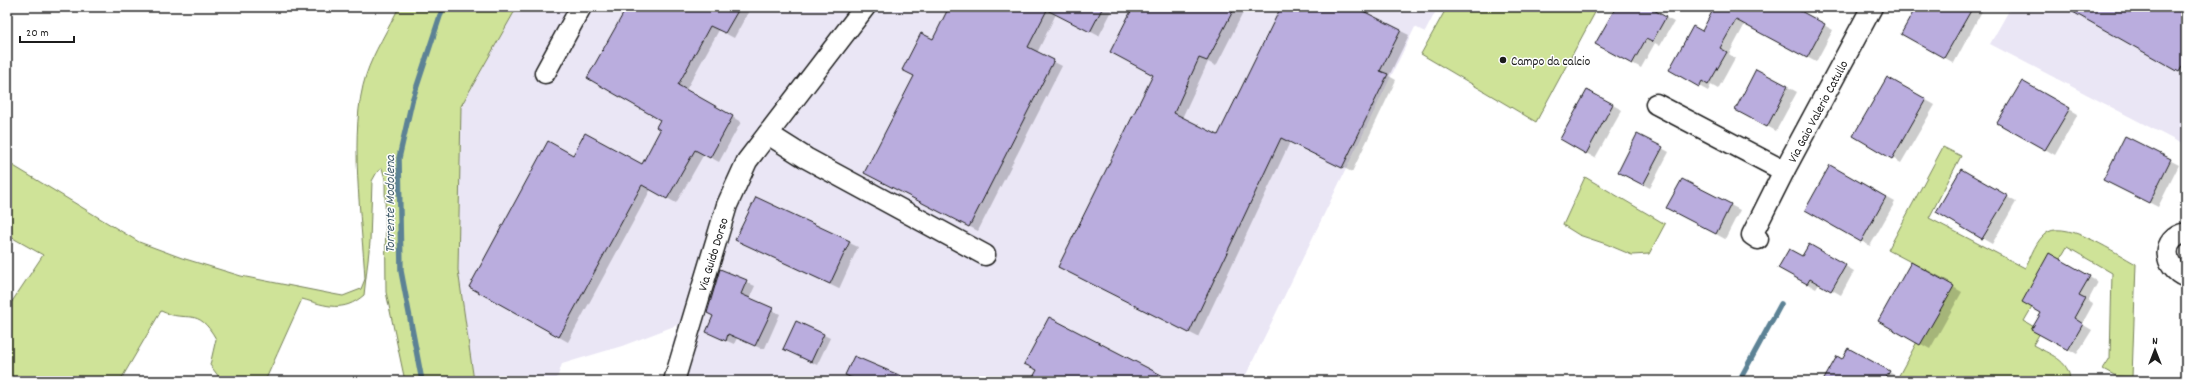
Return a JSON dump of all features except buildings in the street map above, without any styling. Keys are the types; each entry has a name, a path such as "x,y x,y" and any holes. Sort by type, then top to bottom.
{"street":[{"path":"546,73 581,7"},
{"name":"Via Guido Dorso","path":"674,381 727,206 747,161 865,7"},
{"name":"Via Gaio Valerio Catullo","path":"1656,104 1784,171 1872,7"},
{"path":"768,134 806,158 985,255"},
{"path":"1758,238 1752,235 1784,171"},
{"path":"2186,233 2175,238 2170,244 2167,255 2173,270 2186,277"}],"shaded area":[{"path":"517,7 1438,7 1425,32 1415,27 1243,381 664,381 677,325 622,346 562,364 556,381 474,381 458,270 461,106"},
{"path":"2011,7 2186,7 2186,146 1990,44"}],"green space":[{"path":"399,7 517,7 461,106 458,270 474,381 405,381 386,292 385,179 382,168 377,172 372,181 370,242 364,295 356,301 342,306 327,306 302,299 265,381 216,381 219,377 210,365 216,339 209,329 203,322 192,317 170,315 161,311 120,381 7,381 7,309 43,255 9,236 7,239 7,162 139,242 182,258 241,276 343,296 361,289 365,279 359,203 357,148 361,97 369,67"},
{"path":"1447,7 1598,7 1536,122 1421,54"},
{"path":"1943,147 1961,156 1929,218 2025,268 2040,239 2048,232 2057,230 2068,231 2093,240 2136,264 2132,377 2116,376 2103,369 2110,358 2112,273 2067,247 2024,321 2041,331 2033,345 2058,358 2066,368 2070,381 1896,381 1949,282 1888,250"},
{"path":"1585,177 1665,224 1649,254 1632,255 1579,235 1563,225"}],"waterway":[{"name":"Torrente Modolena","path":"422,381 401,271 399,158 412,101 443,7"},
{"path":"1739,381 1781,304"}],"place":[{"name":"Campo da calcio","path":"1503,60"}]}
